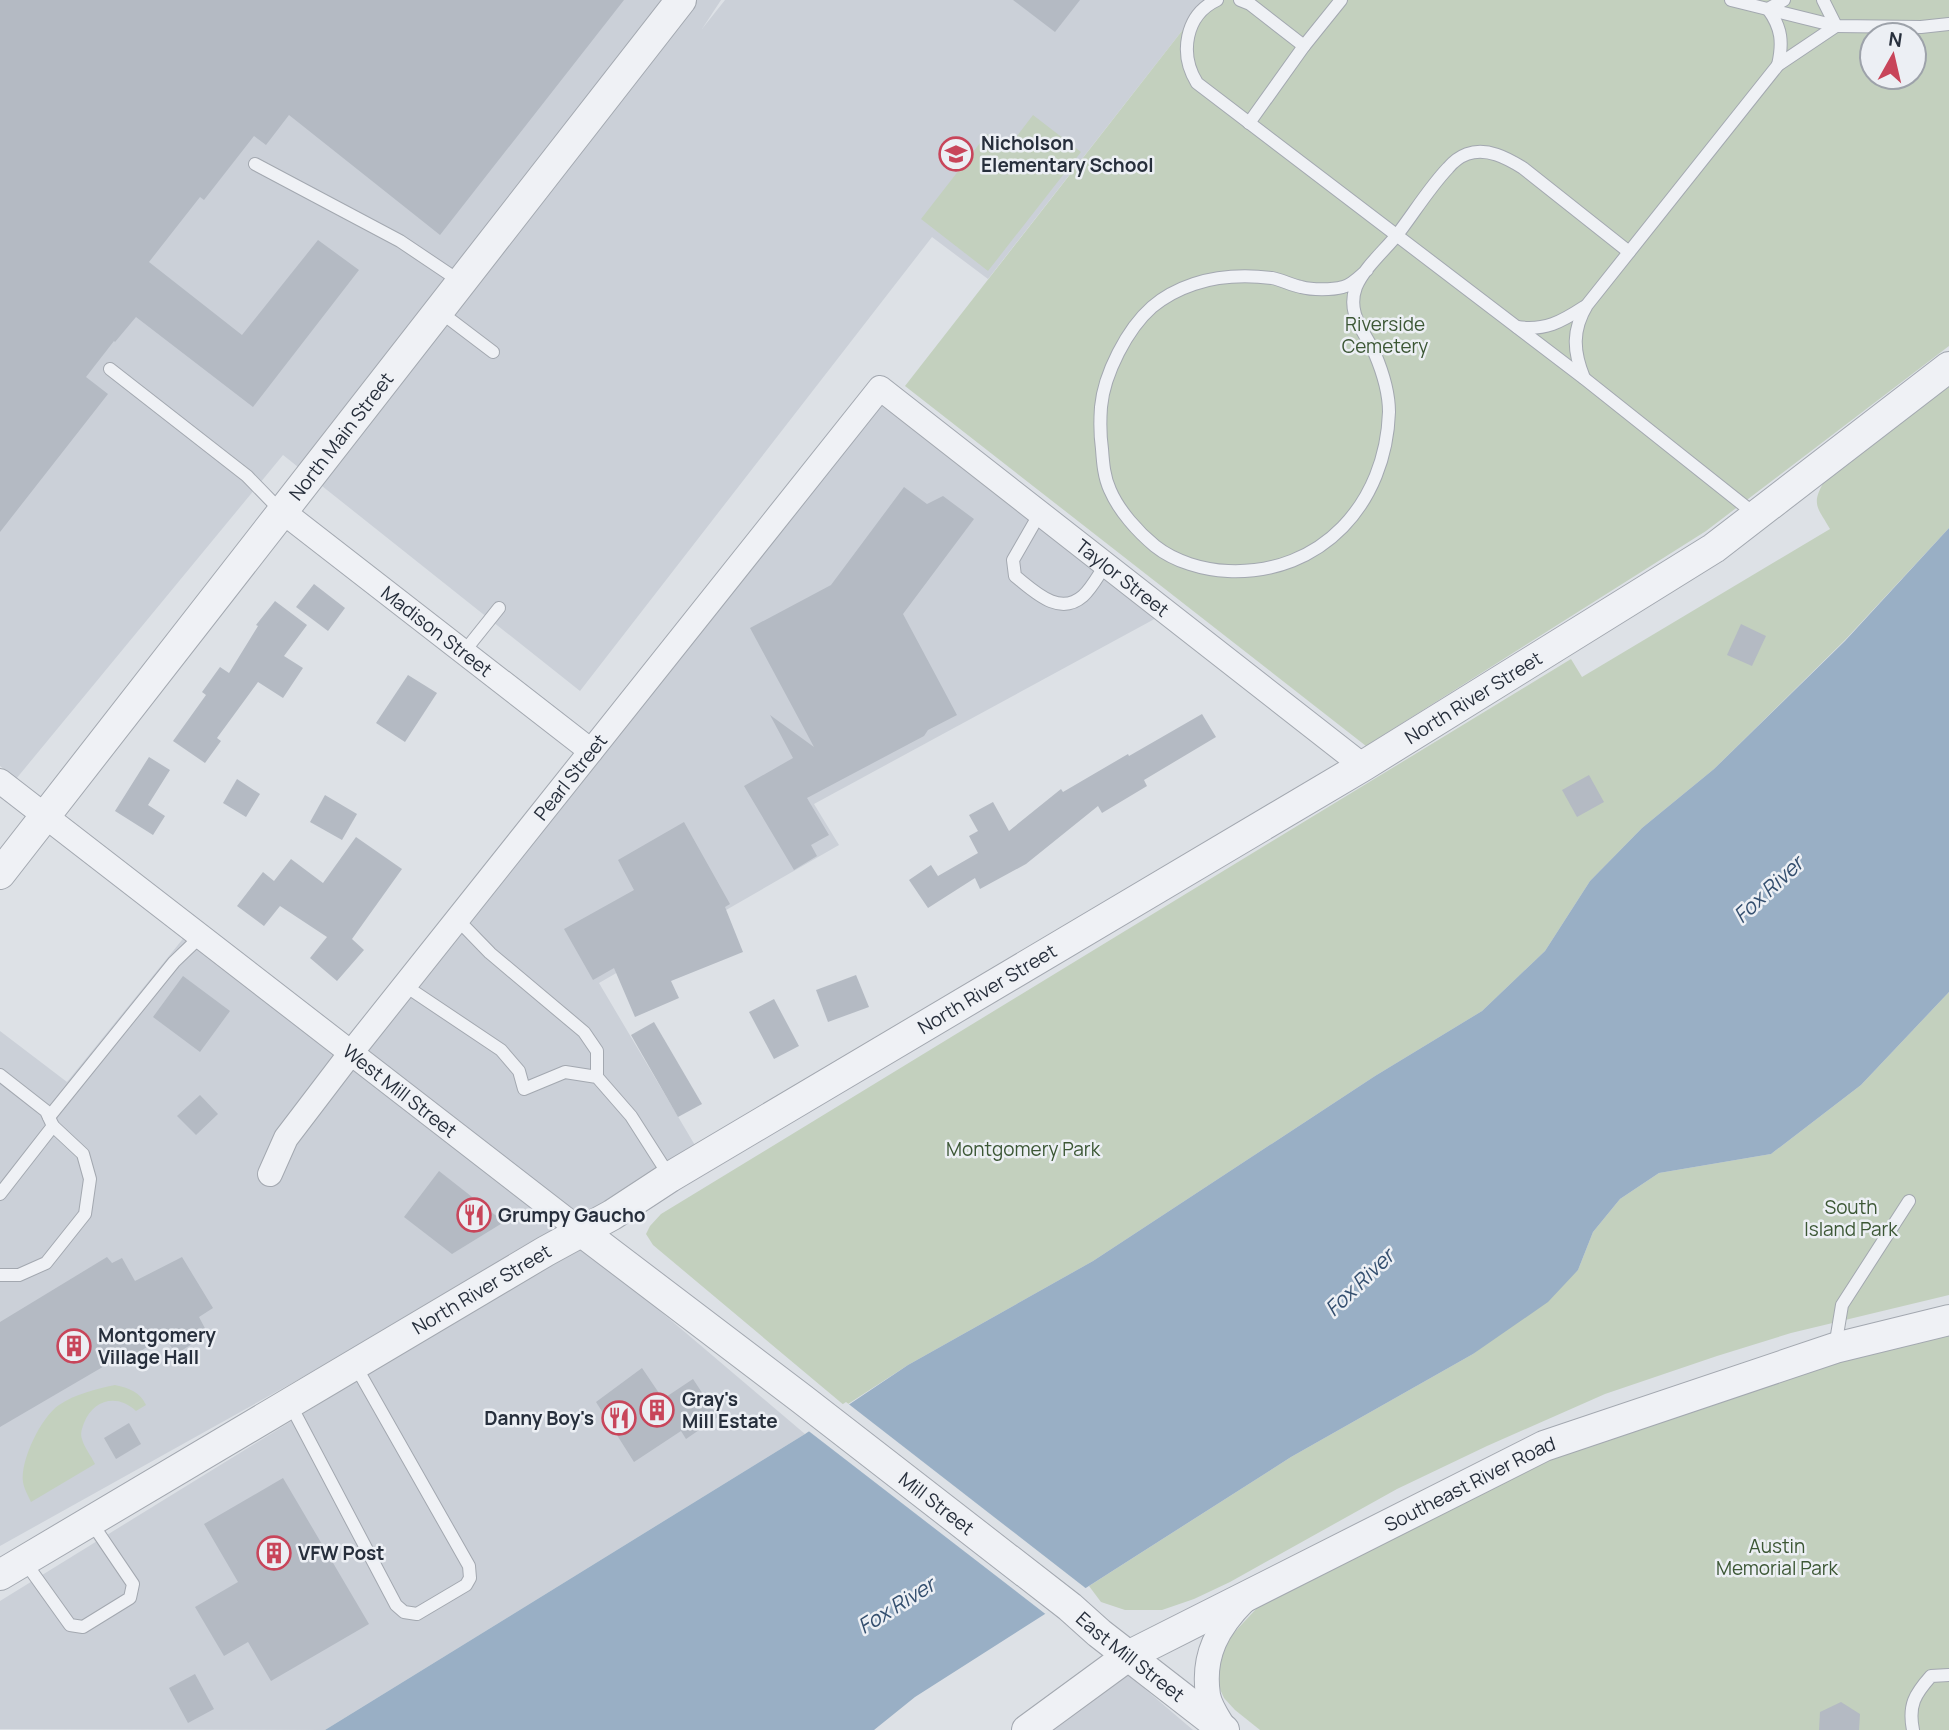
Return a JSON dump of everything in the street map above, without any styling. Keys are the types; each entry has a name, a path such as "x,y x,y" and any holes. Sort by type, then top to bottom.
{"street":[{"name":"North Main Street","path":"0,874 681,0"},
{"name":"North River Street","path":"13,1568 1363,766 1714,548 1949,368"},
{"name":"Taylor Street","path":"880,388 1363,766"},
{"name":"Pearl Street","path":"270,1174 285,1138 350,1054 880,388"},
{"name":"Madison Street","path":"282,511 591,751"},
{"name":"West Mill Street","path":"0,781 350,1054 802,1399"},
{"name":"Southeast River Road","path":"1027,1730 1128,1656 1544,1446 1835,1348 1949,1320"},
{"name":"Mill Street","path":"802,1399 1070,1607"},
{"path":"1225,1730 1208,1696 1210,1652 1217,1633 1250,1594"},
{"name":"East Mill Street","path":"1070,1607 1128,1656 1225,1730"}],"lane":[{"path":"1217,0 1197,14 1187,40 1190,72 1197,83 1585,379 1756,515"},
{"path":"1240,0 1250,4 1304,46"},
{"path":"1250,123 1304,46 1341,0"},
{"path":"1731,0 1836,26 1921,27 1949,24"},
{"path":"1768,9 1784,0"},
{"path":"1823,0 1836,26"},
{"path":"1768,9 1776,20 1780,35 1782,47 1778,65"},
{"path":"1585,379 1578,363 1576,332 1578,320 1587,305 1778,65 1836,26"},
{"path":"1367,270 1356,287 1353,304 1355,318 1374,350 1382,372 1388,393 1389,414 1379,467 1356,513 1338,533 1319,547 1294,560 1265,570 1210,570 1185,562 1157,548 1139,531 1110,491 1103,470 1101,406 1107,378 1133,329 1152,307 1174,291 1198,282 1245,277 1274,278 1304,288 1343,287 1367,270 1446,169 1468,153 1493,153 1524,168 1629,252"},
{"path":"255,164 400,241 461,282"},
{"path":"1517,327 1538,329 1587,305"},
{"path":"438,311 493,352"},
{"path":"110,369 247,476 282,511"},
{"path":"1040,513 1013,560 1015,576 1046,600 1065,605 1083,596 1106,564"},
{"path":"463,653 499,608"},
{"path":"457,919 490,953 584,1032 597,1051 597,1077"},
{"path":"0,1194 51,1121 174,962 200,937"},
{"path":"404,985 501,1050 519,1071 524,1089 565,1072 597,1077 631,1116 670,1177"},
{"path":"0,1074 46,1111 51,1121 83,1154 90,1179 85,1214 46,1263 19,1275 0,1275"},
{"path":"1835,1348 1842,1304 1909,1201"},
{"path":"290,1403 396,1605 404,1612 417,1614 466,1586 470,1578 469,1566 355,1365"},
{"path":"13,1568 70,1625 83,1627 130,1598 133,1584 91,1522"},
{"path":"1913,1730 1910,1714 1916,1693 1931,1676 1949,1675"}],"shaded area":[{"path":"0,0 721,0 702,29 725,0 1206,0 988,279 932,237 580,691 283,455 16,779 0,766"},
{"path":"883,399 1160,616 814,804 839,845 599,983 696,1147 579,1223 362,1055"},
{"path":"186,935 568,1229 0,1546 0,1031 67,1082"},
{"path":"580,1243 805,1434 325,1730 0,1729 0,1601"},
{"path":"1125,1672 1193,1730 1045,1730"}],"green space":[{"name":"Riverside Cemetery","path":"1206,0 1949,0 1949,346 1706,531 1366,746 905,386"},
{"path":"1033,115 1081,152 988,271 921,219 987,134 1007,149"},
{"name":"Montgomery Park","path":"1949,382 1949,528 1845,640 1714,769 1642,828 1590,881 1545,951 1482,1011 1375,1076 1093,1261 908,1365 845,1406 653,1245 646,1234 661,1214 1571,659 1582,677 1830,529 1817,502 1824,482"},
{"name":"South Island Park","path":"1949,992 1949,1295 1791,1333 1605,1394 1397,1489 1230,1582 1162,1610 1125,1610 1101,1602 1089,1586 1291,1457 1473,1354 1578,1270 1593,1232 1620,1199 1659,1173 1771,1154 1861,1085"},
{"name":"Austin Memorial Park","path":"1949,1332 1949,1730 1260,1730 1224,1698 1219,1687 1218,1673 1229,1638 1257,1608 1301,1580 1549,1457 1833,1359"},
{"path":"115,1385 134,1391 146,1405 136,1411 129,1405 114,1401 99,1404 93,1409 84,1423 81,1435 95,1464 31,1502 24,1485 23,1473 28,1452 45,1419 59,1405 72,1398"}],"water":[{"name":"Fox River","path":"1949,528 1949,992 1861,1085 1771,1154 1659,1173 1620,1199 1593,1232 1578,1270 1548,1302 1473,1354 1291,1457 915,1697 874,1730 325,1730 805,1434 908,1365 1093,1261 1375,1076 1482,1011 1545,951 1590,881 1642,828 1714,769 1845,641"}],"pier":[{"path":"846,1402 1088,1590 1048,1616 806,1429"}],"building":[{"path":"0,0 624,0 440,235 289,115 266,145 254,136 204,200 200,197 149,262 242,335 318,240 359,270 253,407 136,317 86,377 108,394 0,532"},
{"path":"1013,0 1080,0 1055,32"},
{"path":"904,487 927,504 943,496 974,519 903,614 957,715 928,730 924,736 807,798 829,835 811,845 817,856 794,870 744,786 793,758 770,715 814,747 750,628 831,585"},
{"path":"314,584 345,608 328,631 296,607"},
{"path":"275,601 307,625 284,656 303,668 283,698 258,682 217,738 221,741 205,763 173,741 206,695 202,692 220,667 229,673 258,626 256,625"},
{"path":"1741,624 1766,636 1752,666 1727,655"},
{"path":"408,675 437,693 405,742 376,723"},
{"path":"1202,714 1216,737 1144,780 1147,786 1102,813 1098,806 1026,864 980,889 975,878 928,908 909,880 931,865 938,876 978,853 969,836 978,831 969,815 993,802 1009,831 1061,789 1063,792"},
{"path":"149,757 170,770 148,805 165,816 153,835 115,811"},
{"path":"1589,775 1604,802 1577,817 1562,790"},
{"path":"237,779 260,794 246,817 223,803"},
{"path":"325,795 357,814 342,840 310,822"},
{"path":"684,822 730,904 725,907 743,952 671,981 679,998 635,1017 614,968 593,980 564,929 634,890 618,860"},
{"path":"356,837 402,869 352,939 364,950 337,981 310,958 327,937 280,906 264,926 237,906 263,872 274,881 291,859 323,883"},
{"path":"856,975 869,1007 828,1022 816,990"},
{"path":"183,976 230,1011 200,1052 153,1017"},
{"path":"774,999 799,1046 774,1059 749,1012"},
{"path":"654,1022 702,1104 678,1117 631,1035"},
{"path":"200,1095 218,1114 196,1135 177,1116"},
{"path":"439,1171 504,1222 452,1254 404,1217"},
{"name":"Montgomery Village Hall","path":"107,1257 112,1263 122,1258 135,1281 182,1257 213,1308 199,1317 208,1334 176,1354 164,1336 133,1356 130,1351 0,1427 0,1322"},
{"name":"Gray's Mill Estate","path":"642,1368 663,1399 693,1379 718,1417 686,1439 681,1431 634,1462 596,1402"},
{"path":"129,1423 141,1444 116,1459 104,1438"},
{"name":"VFW Post","path":"283,1478 369,1624 271,1681 248,1642 224,1656 195,1607 238,1582 204,1524"},
{"path":"195,1674 214,1709 188,1723 169,1688"},
{"path":"1841,1702 1860,1714 1859,1730 1819,1730 1820,1712"}],"place":[{"name":"Nicholson Elementary School","path":"956,154"},
{"name":"Grumpy Gaucho","path":"474,1215"},
{"name":"Montgomery Village Hall","path":"74,1346"},
{"name":"Gray's Mill Estate","path":"657,1410"},
{"name":"Danny Boy's","path":"619,1418"},
{"name":"VFW Post","path":"274,1553"}]}
